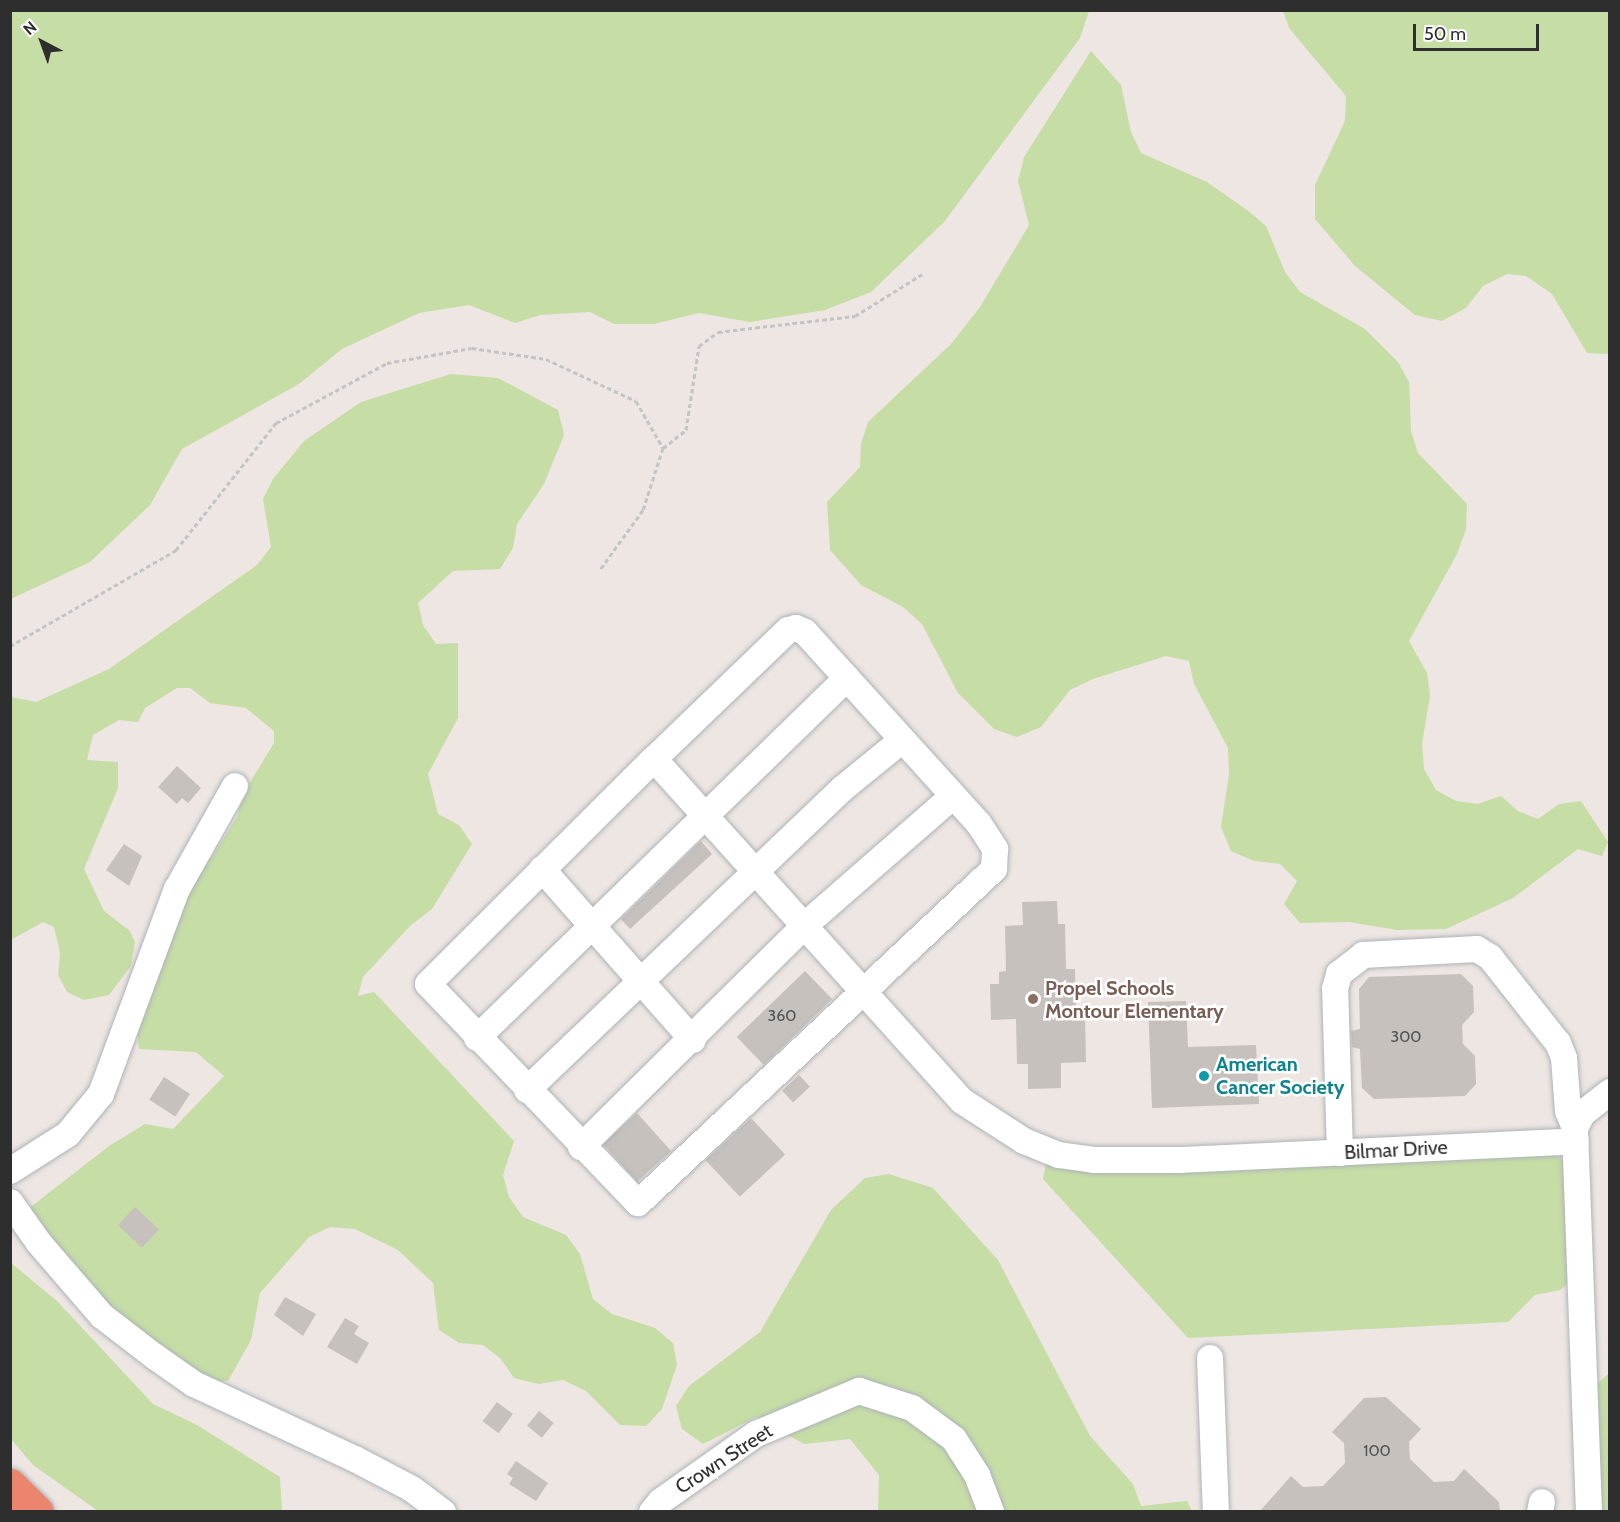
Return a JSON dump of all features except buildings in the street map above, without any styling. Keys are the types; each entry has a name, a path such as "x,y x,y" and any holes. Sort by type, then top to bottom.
{"highway":[{"path":"10,1485 37,1512"}],"street":[{"path":"788,630 805,632 902,740 979,824 995,849 994,869 644,1201 633,1202 428,984 542,869 788,630"},
{"path":"477,1038 847,678"},
{"path":"527,1090 842,789 902,740"},
{"name":"Bilmar Drive","path":"654,759 963,1101 987,1120 1059,1155 1094,1160 1180,1160 1340,1153 1575,1134"},
{"path":"10,1170 68,1134 101,1094 177,889 235,786"},
{"path":"581,1147 693,1040 804,926 953,796"},
{"path":"542,869 693,1040"},
{"path":"1340,1153 1335,989 1339,974 1363,955 1477,949 1490,957 1558,1043 1564,1059 1568,1111 1575,1134 1589,1510"},
{"path":"1575,1134 1582,1113 1610,1092"},
{"path":"10,1202 46,1252 111,1323 194,1384 412,1489 443,1512"},
{"path":"1210,1358 1216,1512"},
{"name":"Crown Street","path":"652,1512 661,1501 756,1434 859,1391 912,1408 954,1439 977,1475 991,1512"}],"path":[{"path":"599,571 643,510 663,448 686,430 699,346 718,332 855,316 924,273"},
{"path":"10,646 176,550 276,423 387,363 472,348 546,360 636,401 663,448"}],"green space":[{"path":"10,11 1089,11 1080,38 945,221 871,292 825,310 750,322 699,313 654,324 614,324 590,312 540,315 515,323 469,305 419,313 342,349 299,384 182,449 150,505 90,562 11,599"},
{"path":"1283,11 1609,11 1609,354 1587,353 1552,294 1526,276 1507,274 1483,286 1466,308 1442,321 1415,315 1355,266 1315,219 1315,185 1345,121 1346,96 1289,28"},
{"path":"1091,51 1121,85 1131,132 1141,153 1207,182 1247,210 1266,226 1285,272 1300,292 1365,329 1398,362 1409,382 1411,431 1418,453 1467,504 1466,529 1457,554 1409,641 1427,673 1430,696 1422,744 1424,769 1436,790 1456,801 1478,804 1501,796 1518,811 1538,819 1559,804 1581,801 1608,842 1602,856 1578,849 1513,898 1446,929 1397,930 1349,922 1300,923 1284,904 1297,881 1280,864 1254,861 1231,851 1221,827 1229,774 1228,748 1194,684 1189,661 1166,656 1093,679 1070,690 1041,727 1017,737 994,729 958,693 922,624 903,607 861,585 830,550 827,502 860,467 861,444 868,422 951,344 980,307 1029,225 1018,181 1024,157"},
{"path":"451,374 498,378 558,410 564,435 544,484 517,524 513,548 500,569 453,571 418,603 423,625 436,644 458,643 458,718 428,774 438,814 459,825 472,844 432,909 410,926 363,977 358,996 374,992 514,1141 503,1175 509,1197 523,1217 566,1235 580,1254 593,1299 612,1314 655,1328 673,1343 677,1365 662,1409 646,1426 620,1425 586,1391 563,1380 539,1384 514,1378 501,1359 483,1345 459,1343 439,1330 433,1283 398,1250 355,1229 330,1227 309,1237 260,1293 251,1340 228,1381 197,1382 105,1314 23,1213 109,1146 145,1124 173,1129 224,1076 196,1052 139,1049 135,1005 181,889 212,857 237,817 243,794 274,743 274,731 246,708 210,703 190,688 177,688 145,708 138,722 119,720 93,735 87,760 118,762 118,788 84,869 104,911 130,931 135,942 131,966 109,995 84,1000 67,992 58,975 60,953 54,927 43,922 11,940 11,697 36,702 109,669 257,565 271,547 263,499 273,479 304,441 361,402"},
{"path":"1552,1153 1565,1162 1569,1283 1560,1290 1535,1295 1508,1322 1188,1338 1043,1179 1046,1164 1052,1161"},
{"path":"889,1174 933,1188 998,1260 1090,1436 1133,1484 1141,1506 1187,1501 1192,1511 878,1511 879,1475 850,1439 804,1444 756,1417 703,1444 682,1429 676,1406 689,1386 760,1332 831,1210 865,1178"},
{"path":"10,1262 58,1302 153,1404 197,1425 280,1477 282,1511 98,1511 33,1465 11,1439"},
{"path":"1609,1373 1609,1511 1600,1511 1597,1384"}],"place":[{"name":"Propel Schools Montour Elementary","path":"1033,999"},
{"name":"American Cancer Society","path":"1204,1076"}]}
